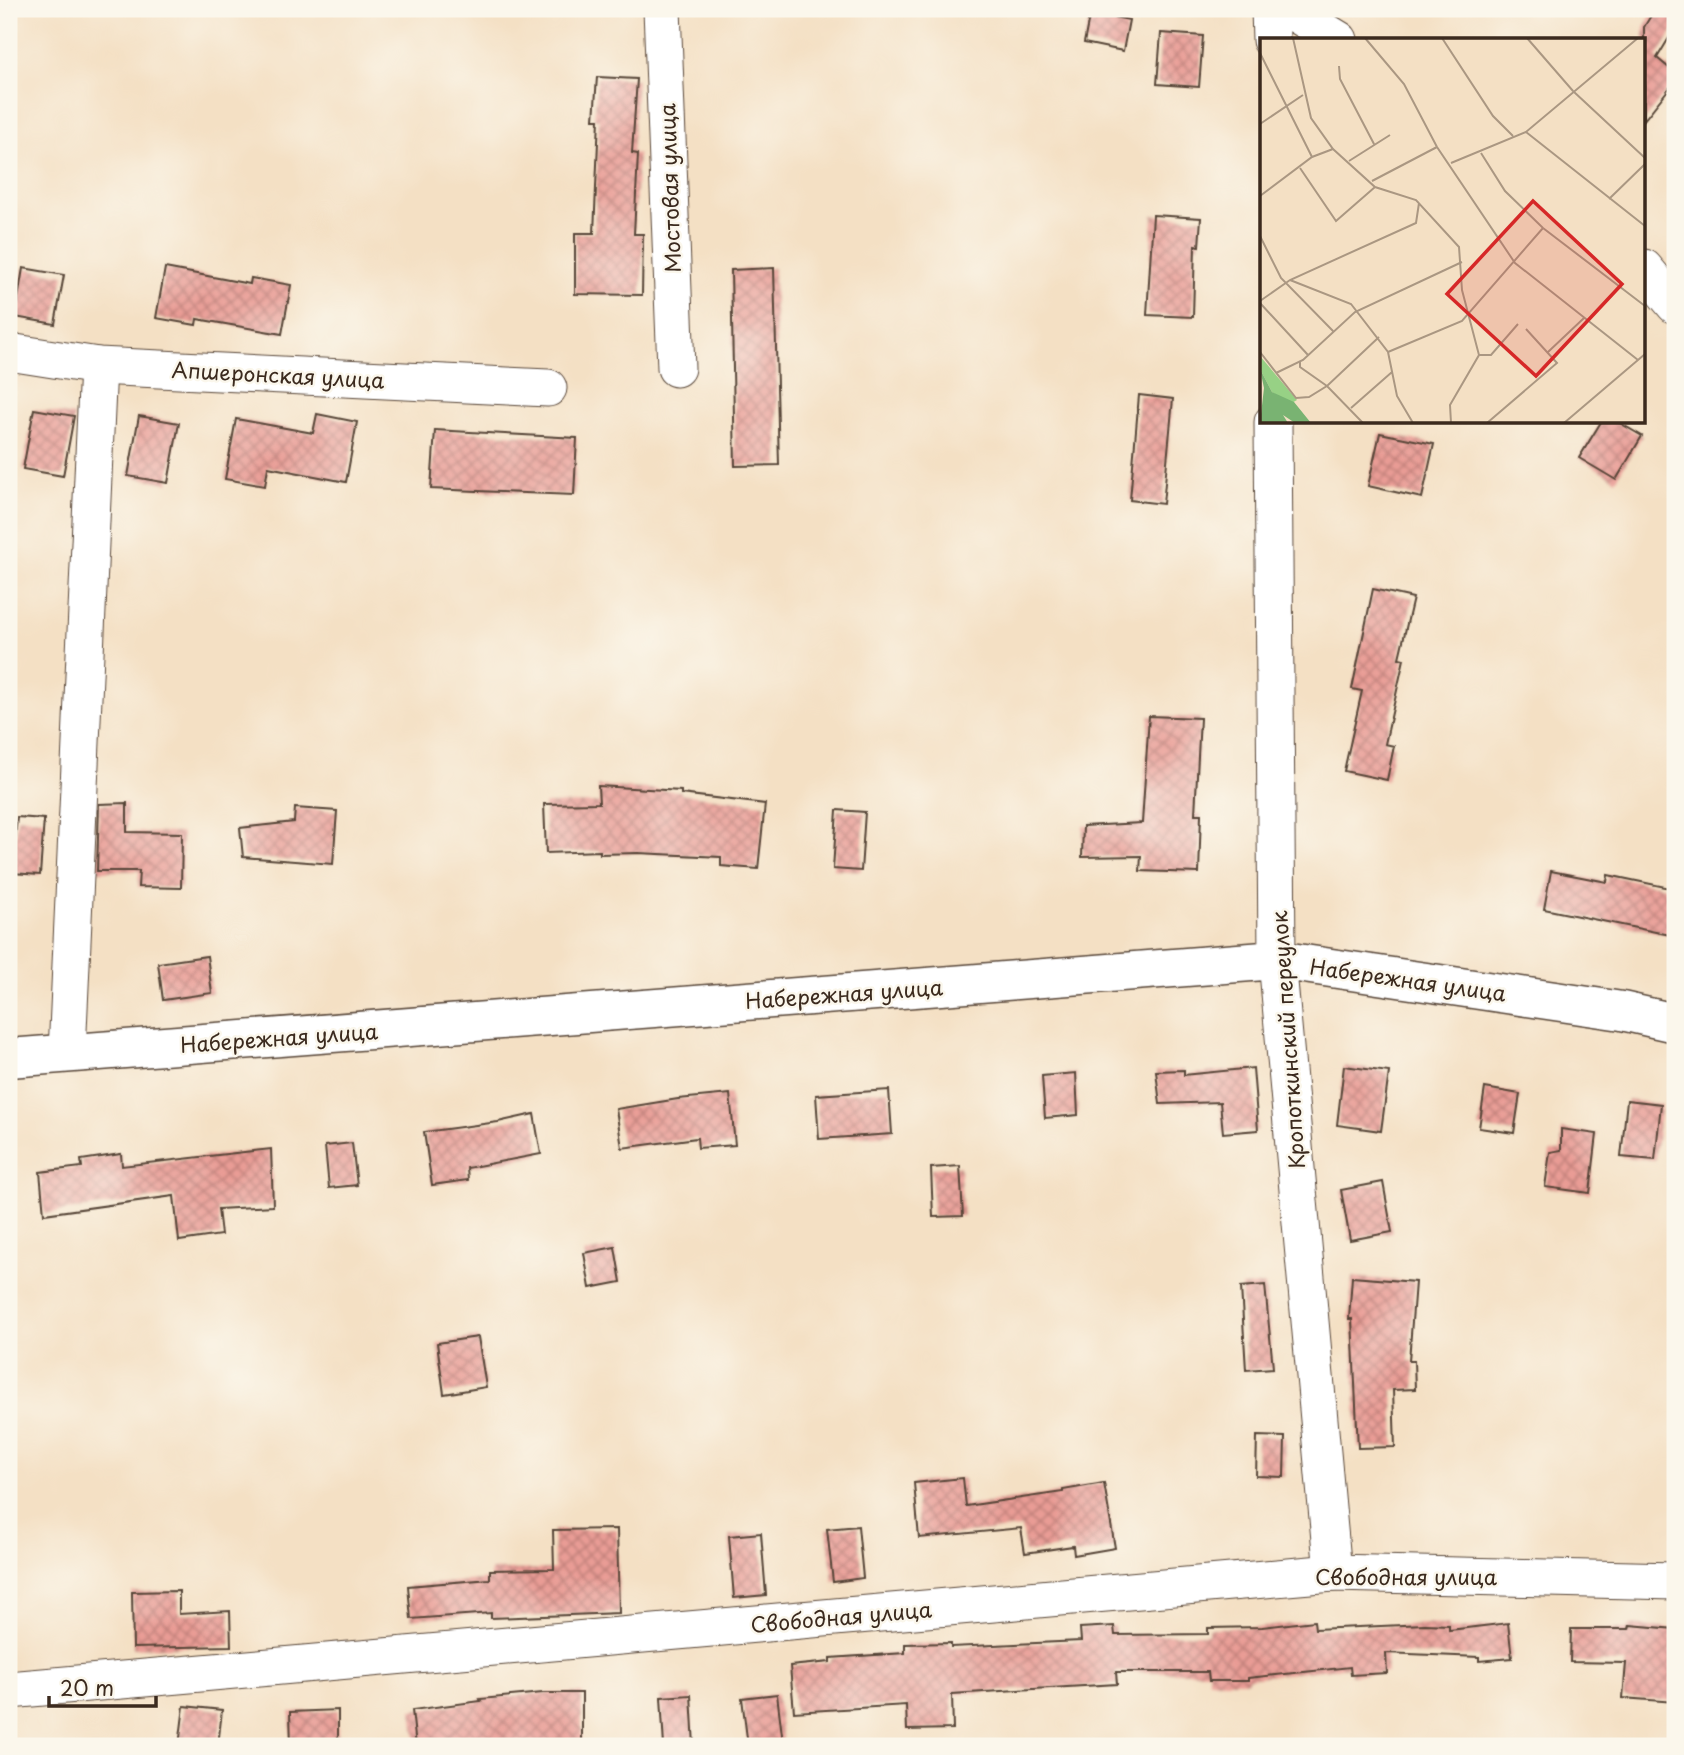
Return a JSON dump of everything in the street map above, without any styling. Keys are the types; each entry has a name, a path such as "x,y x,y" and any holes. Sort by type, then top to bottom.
{"street":[{"name":"Мостовая улица","path":"662,9 676,368"},
{"path":"1270,9 1271,38"},
{"path":"1288,9 1336,38"},
{"path":"1646,270 1675,305"},
{"name":"Апшеронская улица","path":"9,352 98,366 548,388"},
{"path":"67,1053 98,366"},
{"name":"Кропоткинский переулок","path":"1273,424 1277,960 1333,1573"},
{"name":"Набережная улица","path":"9,1058 1277,960 1622,1011 1675,1023"},
{"name":"Свободная улица","path":"9,1690 1333,1573 1675,1581"}],"building":[{"path":"1655,9 1675,9 1675,28 1657,58 1675,73 1675,81 1646,117 1646,38 1644,27"},
{"path":"1090,12 1129,20 1123,51 1084,43"},
{"path":"1161,33 1203,36 1199,87 1157,84"},
{"path":"597,77 637,79 632,153 638,154 634,234 643,234 642,295 575,294 575,233 594,233 599,119 594,119"},
{"path":"1153,215 1201,218 1199,246 1195,245 1193,317 1147,315"},
{"path":"23,268 64,275 55,324 15,317"},
{"path":"165,268 250,284 251,278 291,285 282,334 197,319 196,325 156,318"},
{"path":"774,268 779,465 735,466 731,270"},
{"path":"1139,395 1173,399 1163,504 1130,500"},
{"path":"34,409 74,416 63,476 23,469"},
{"path":"317,414 357,422 346,482 268,467 265,486 225,479 236,419 313,433"},
{"path":"139,416 179,423 168,483 128,476"},
{"path":"1600,424 1621,424 1642,436 1616,480 1579,458"},
{"path":"435,430 577,438 574,495 431,489"},
{"path":"1380,433 1434,444 1422,498 1368,486"},
{"path":"1373,589 1413,598 1399,658 1404,659 1385,744 1394,746 1387,780 1344,771 1362,691 1352,689"},
{"path":"1149,716 1200,718 1195,814 1201,814 1199,873 1140,871 1141,856 1082,857 1083,826 1142,823"},
{"path":"598,786 681,791 681,794 765,804 758,869 721,866 721,857 600,854 600,851 546,853 544,804 599,803"},
{"path":"127,803 127,832 182,833 181,888 138,887 139,871 97,871 99,804"},
{"path":"295,808 337,811 333,864 243,857 240,828 294,822"},
{"path":"837,810 865,812 861,871 833,869"},
{"path":"17,817 44,819 40,875 12,873"},
{"path":"1551,871 1607,882 1608,875 1675,889 1675,936 1544,909"},
{"path":"207,956 212,993 163,1000 158,963"},
{"path":"1344,1066 1389,1072 1381,1131 1337,1125"},
{"path":"1253,1068 1258,1130 1223,1133 1220,1102 1160,1104 1156,1071 1184,1070 1184,1075"},
{"path":"1076,1073 1078,1115 1045,1118 1042,1076"},
{"path":"1485,1088 1520,1094 1514,1133 1479,1128"},
{"path":"889,1090 892,1134 819,1139 816,1095"},
{"path":"730,1094 735,1145 698,1148 697,1138 622,1148 616,1109"},
{"path":"1627,1100 1661,1104 1655,1160 1621,1157"},
{"path":"534,1114 541,1154 467,1168 468,1180 432,1185 424,1132"},
{"path":"1561,1129 1597,1134 1590,1193 1545,1187 1550,1152 1561,1150"},
{"path":"352,1143 357,1185 329,1188 325,1146"},
{"path":"271,1149 273,1206 218,1209 221,1235 179,1241 174,1196 44,1214 40,1172 82,1167 81,1160 121,1154 122,1166"},
{"path":"960,1166 963,1216 933,1217 931,1168"},
{"path":"1383,1182 1392,1232 1350,1240 1341,1190"},
{"path":"615,1247 621,1282 590,1288 584,1253"},
{"path":"1352,1277 1415,1282 1409,1361 1414,1361 1415,1389 1393,1390 1395,1447 1358,1448 1352,1319 1349,1319"},
{"path":"1265,1285 1273,1368 1246,1370 1241,1287"},
{"path":"478,1337 486,1387 444,1394 437,1343"},
{"path":"1257,1436 1285,1437 1284,1477 1256,1476"},
{"path":"963,1478 966,1506 1063,1492 1104,1483 1115,1548 1074,1555 1073,1546 1025,1553 1021,1528 919,1538 914,1483"},
{"path":"858,1526 863,1578 833,1582 827,1529"},
{"path":"617,1529 619,1613 491,1618 491,1613 411,1619 408,1586 490,1579 490,1570 554,1569 553,1530"},
{"path":"761,1533 766,1595 734,1598 729,1536"},
{"path":"179,1591 179,1614 230,1611 231,1646 133,1648 132,1592"},
{"path":"1314,1621 1315,1629 1425,1624 1449,1625 1449,1630 1508,1623 1512,1658 1479,1661 1479,1657 1386,1653 1387,1673 1351,1675 1350,1667 1248,1678 1248,1681 1209,1681 1208,1672 1116,1672 1117,1684 952,1694 953,1729 907,1730 906,1705 794,1712 790,1666 830,1662 830,1658 905,1653 905,1644 951,1643 951,1647 1081,1641 1080,1628 1114,1626 1115,1635 1208,1634 1208,1628 1262,1627"},
{"path":"1630,1625 1675,1629 1675,1702 1623,1698 1626,1663 1570,1662 1571,1629 1629,1629"},
{"path":"543,1693 582,1693 582,1746 416,1746 412,1710 481,1701 480,1699"},
{"path":"777,1694 783,1743 748,1746 742,1698"},
{"path":"691,1695 694,1746 664,1746 661,1697"},
{"path":"184,1706 222,1710 218,1746 179,1746"},
{"path":"338,1710 338,1746 291,1746 290,1712"}]}
